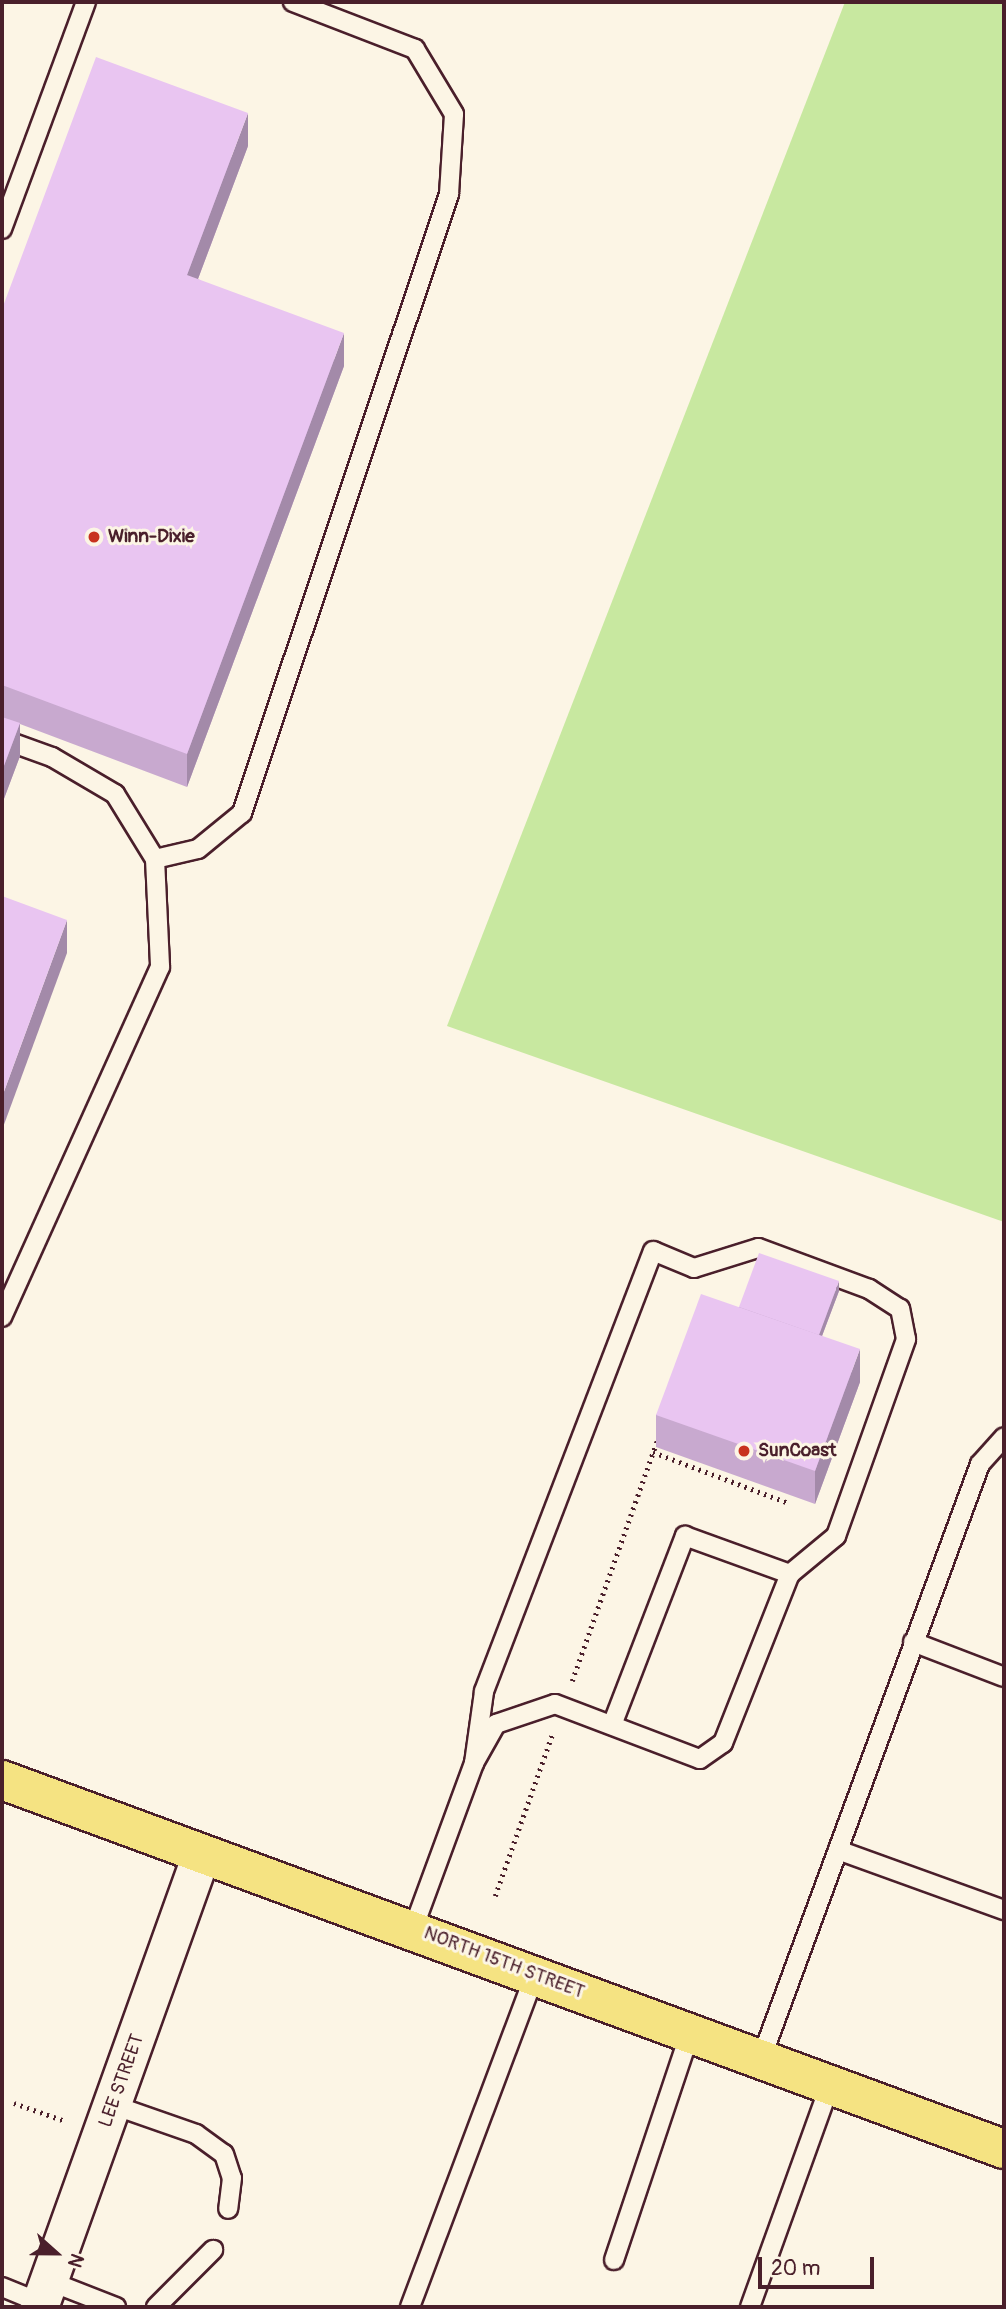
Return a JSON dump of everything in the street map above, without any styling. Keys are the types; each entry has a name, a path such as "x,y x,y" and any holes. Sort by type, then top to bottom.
{"highway":[{"name":"NORTH 15TH STREET","path":"2,1780 414,1928 1004,2149"}],"street":[{"name":"LEE STREET","path":"43,2297 202,1853"}],"lane":[{"path":"2,229 86,2"},
{"path":"155,859 198,849 242,813 449,194 454,114 415,48 293,2"},
{"path":"2,739 52,757 115,794 155,859 160,967 2,1317"},
{"path":"414,1928 474,1763 496,1724 523,1710 555,1704 700,1759 712,1756 723,1743 790,1574 836,1535 906,1339 900,1309 869,1289 758,1248 694,1268 653,1251 484,1692 474,1763"},
{"path":"761,2059 980,1465 1004,1437"},
{"path":"612,1726 685,1536 790,1574"},
{"path":"913,1642 1004,1677"},
{"path":"838,1850 1004,1909"},
{"path":"411,2307 535,1975"},
{"path":"614,2260 690,2033"},
{"path":"750,2307 830,2085"},
{"path":"113,2105 197,2134 224,2154 232,2178 228,2209"},
{"path":"156,2307 213,2250"},
{"path":"2,2287 43,2297 116,2307"}],"path":[{"path":"570,1685 662,1428"},
{"path":"653,1452 789,1503"},
{"path":"495,1896 554,1728"},
{"path":"14,2103 65,2121"}],"green space":[{"path":"845,2 1004,2 1004,1222 447,1026"}],"building":[{"path":"96,57 248,113 187,275 344,333 187,754 2,685 2,309"},
{"path":"2,717 20,723 2,771"},
{"path":"2,896 67,920 2,1097"},
{"path":"759,1253 839,1281 819,1335 739,1307"},
{"path":"701,1294 860,1349 815,1471 656,1415"}],"place":[{"name":"Winn-Dixie","path":"94,537"},
{"name":"SunCoast","path":"744,1451"}]}
